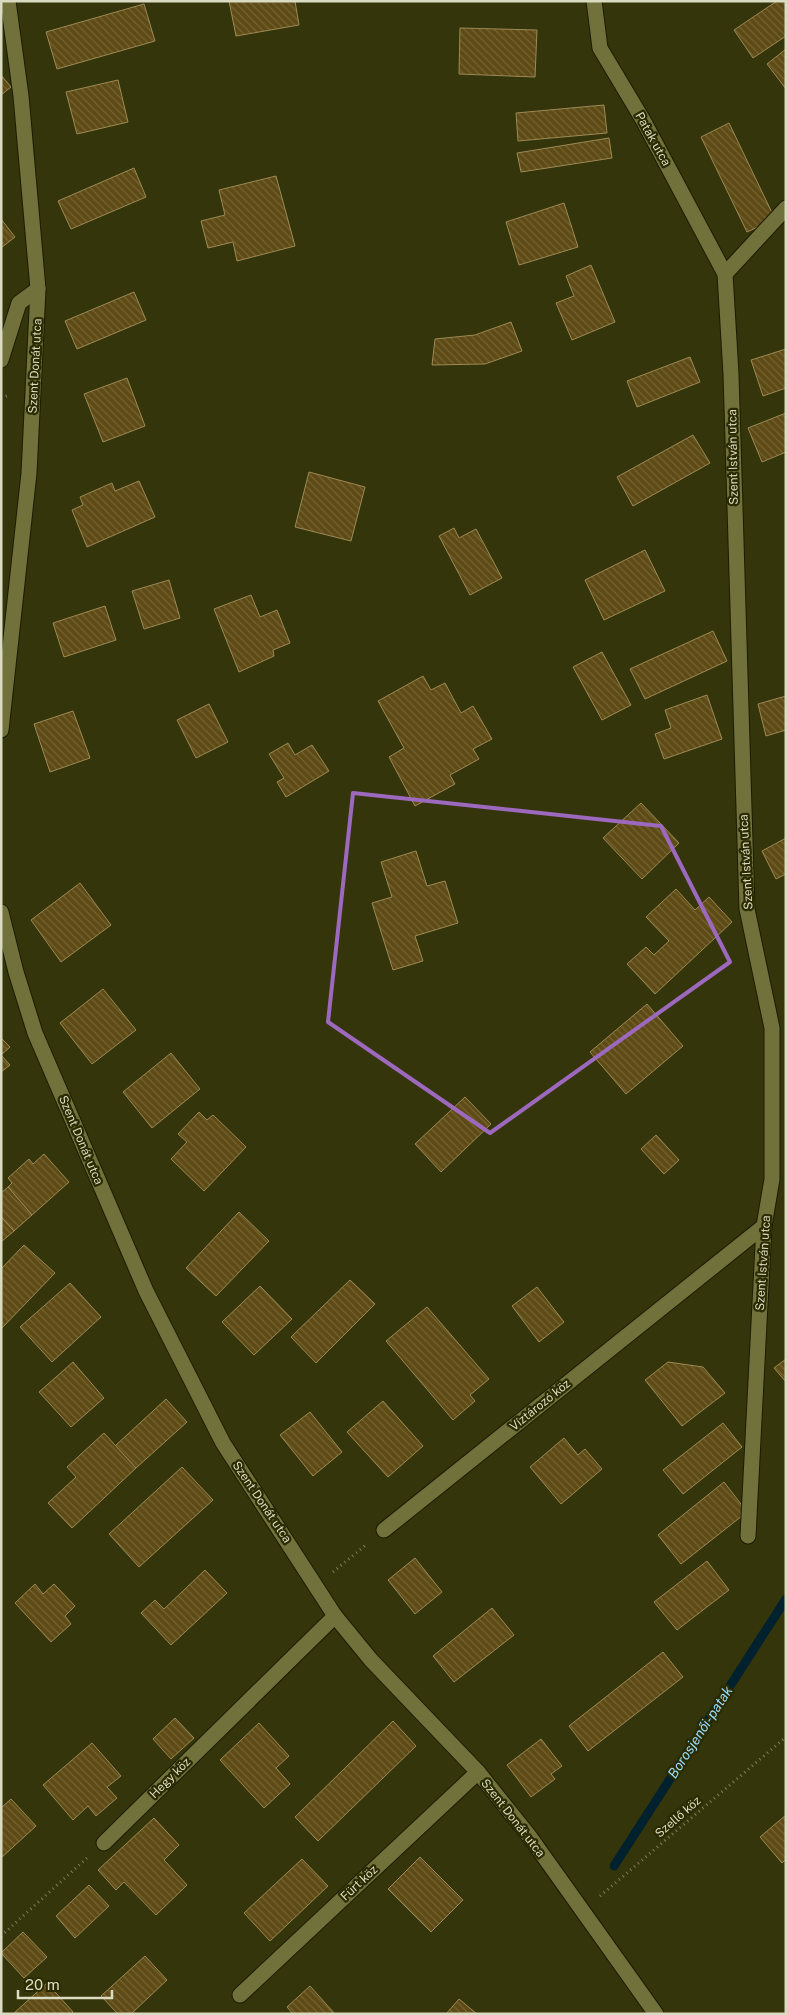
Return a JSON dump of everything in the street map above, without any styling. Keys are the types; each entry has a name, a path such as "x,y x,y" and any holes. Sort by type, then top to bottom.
{"street":[{"name":"Szent Donát utca","path":"1,730 29,473 38,289 21,96 8,1"},
{"name":"Patak utca","path":"594,1 600,48 643,120 725,274"},
{"path":"725,274 786,208"},
{"name":"Szent István utca","path":"725,274 731,374 747,909 772,1028 772,1179 764,1226 748,1536"},
{"path":"1,360 19,303 38,289"},
{"path":"1,617 14,606"},
{"name":"Szent Donát utca","path":"1,912 16,972 35,1033 146,1291 223,1443 317,1585 335,1616 371,1660 478,1772 530,1837 656,2014"},
{"name":"Víztározó köz","path":"384,1530 764,1226"},
{"name":"Hegy köz","path":"104,1843 335,1616"},
{"name":"Fürt köz","path":"240,1995 478,1772"}],"path":[{"path":"317,1585 384,1530"},
{"name":"Szellő köz","path":"582,1911 786,1737"},
{"path":"1,1936 104,1843"}],"highlighted area":[{"path":"353,793 661,826 730,962 490,1133 328,1022"}],"building":[{"path":"229,1 295,1 299,25 236,36"},
{"path":"777,1 786,1 786,36 753,58 734,30"},
{"path":"144,4 155,41 57,69 46,32"},
{"path":"460,28 537,30 535,77 459,74"},
{"path":"786,49 786,89 767,64"},
{"path":"1,75 11,87 1,95"},
{"path":"118,80 128,122 77,134 66,92"},
{"path":"604,105 607,133 518,141 516,113"},
{"path":"729,123 775,219 747,232 701,137"},
{"path":"609,138 612,158 521,172 517,153"},
{"path":"134,168 146,197 71,229 58,201"},
{"path":"276,176 295,246 237,261 233,242 208,248 201,221 225,215 219,190"},
{"path":"564,203 578,247 519,265 506,222"},
{"path":"1,219 15,237 1,248"},
{"path":"591,265 615,322 572,340 556,303 574,296 566,276"},
{"path":"134,292 146,320 77,349 65,321"},
{"path":"511,322 522,351 485,364 432,365 435,339 475,335"},
{"path":"786,349 786,388 763,396 751,360"},
{"path":"690,357 700,382 637,407 627,381"},
{"path":"127,378 145,426 103,442 84,394"},
{"path":"786,413 786,452 762,462 748,428"},
{"path":"693,435 710,463 633,506 617,477"},
{"path":"309,472 365,487 351,541 295,527"},
{"path":"139,481 155,517 87,547 72,510 83,505 80,497 112,483 115,491"},
{"path":"454,528 459,538 476,529 502,578 470,595 439,536"},
{"path":"645,550 665,591 604,620 585,580"},
{"path":"169,580 180,618 144,629 132,591"},
{"path":"251,595 260,617 277,610 290,643 273,650 274,656 239,672 214,609"},
{"path":"105,606 116,640 64,657 53,623"},
{"path":"713,631 727,661 645,699 630,669"},
{"path":"602,652 631,705 602,720 573,667"},
{"path":"423,676 431,690 445,683 461,713 473,706 492,739 473,749 479,759 450,775 455,784 415,806 389,757 404,748 378,701"},
{"path":"707,695 722,739 664,759 655,734 671,728 665,710"},
{"path":"786,696 786,730 766,736 758,704"},
{"path":"209,704 228,742 196,758 177,720"},
{"path":"73,711 90,758 50,772 34,724"},
{"path":"288,743 295,755 312,745 329,771 286,797 277,782 284,778 269,754"},
{"path":"641,803 679,843 642,879 603,838"},
{"path":"786,838 786,874 776,879 762,851"},
{"path":"416,851 427,886 445,881 458,923 415,936 423,961 393,970 372,903 392,897 381,862"},
{"path":"80,883 111,925 61,962 31,920"},
{"path":"676,889 695,910 709,897 732,922 655,994 627,964 646,947 654,955 669,941 646,917"},
{"path":"103,989 136,1030 92,1064 60,1023"},
{"path":"647,1004 683,1046 626,1094 590,1052"},
{"path":"1,1038 10,1047 1,1055"},
{"path":"171,1053 200,1089 152,1128 123,1092"},
{"path":"1,1055 10,1065 1,1072"},
{"path":"465,1097 491,1124 441,1172 415,1144"},
{"path":"199,1112 207,1120 213,1115 246,1147 204,1191 171,1159 187,1142 178,1134"},
{"path":"656,1135 679,1160 664,1174 641,1149"},
{"path":"44,1154 69,1182 32,1215 8,1187 12,1183 8,1178 29,1159 33,1164"},
{"path":"8,1187 32,1215 14,1231 1,1217 1,1193"},
{"path":"239,1212 269,1241 216,1296 186,1268"},
{"path":"1,1217 14,1231 1,1242"},
{"path":"24,1245 55,1273 1,1329 1,1269"},
{"path":"350,1280 375,1304 316,1363 291,1337"},
{"path":"70,1283 101,1317 52,1362 20,1327"},
{"path":"260,1286 292,1319 254,1355 222,1322"},
{"path":"537,1287 564,1322 539,1342 512,1306"},
{"path":"427,1307 489,1379 470,1395 475,1401 453,1420 386,1341"},
{"path":"786,1359 786,1382 774,1368"},
{"path":"73,1362 104,1398 71,1427 39,1392"},
{"path":"668,1362 703,1367 725,1393 682,1426 645,1380"},
{"path":"166,1399 187,1422 136,1468 115,1446"},
{"path":"383,1401 423,1446 388,1477 347,1432"},
{"path":"310,1412 342,1452 313,1476 280,1435"},
{"path":"723,1423 742,1447 683,1494 663,1470"},
{"path":"104,1433 136,1468 72,1528 48,1503 76,1477 67,1467"},
{"path":"564,1438 578,1455 585,1449 602,1469 561,1504 530,1467"},
{"path":"182,1467 213,1500 139,1567 109,1534"},
{"path":"724,1482 747,1512 681,1564 658,1535"},
{"path":"415,1558 442,1592 415,1614 388,1580"},
{"path":"707,1561 729,1590 677,1630 654,1602"},
{"path":"205,1570 227,1593 171,1645 141,1613 155,1600 164,1609"},
{"path":"35,1584 43,1594 54,1584 75,1606 65,1616 71,1624 51,1642 15,1603"},
{"path":"492,1608 514,1635 454,1682 433,1656"},
{"path":"663,1652 683,1677 588,1751 569,1726"},
{"path":"175,1718 194,1738 171,1759 153,1739"},
{"path":"393,1721 416,1746 318,1841 295,1817"},
{"path":"259,1723 289,1756 276,1768 290,1784 264,1808 220,1760"},
{"path":"541,1739 562,1766 551,1774 555,1779 531,1797 507,1765"},
{"path":"92,1743 121,1776 107,1787 117,1798 96,1816 88,1806 73,1820 43,1785"},
{"path":"11,1799 36,1826 1,1858 1,1808"},
{"path":"786,1815 786,1859 782,1863 760,1837"},
{"path":"154,1818 179,1845 164,1860 187,1885 156,1915 124,1882 116,1890 98,1870"},
{"path":"420,1857 463,1900 431,1932 388,1889"},
{"path":"302,1859 328,1886 270,1941 244,1913"},
{"path":"89,1885 109,1906 75,1938 56,1916"},
{"path":"23,1932 47,1957 24,1978 1,1953"},
{"path":"145,1956 167,1980 131,2014 118,2014 101,1996"},
{"path":"47,1983 73,2012 71,2014 13,2014"},
{"path":"310,1986 335,2014 293,2014 287,2007"},
{"path":"459,1999 477,2014 446,2014"}],"waterway":[{"name":"Borosjenői-patak","path":"614,1866 786,1599"}]}
